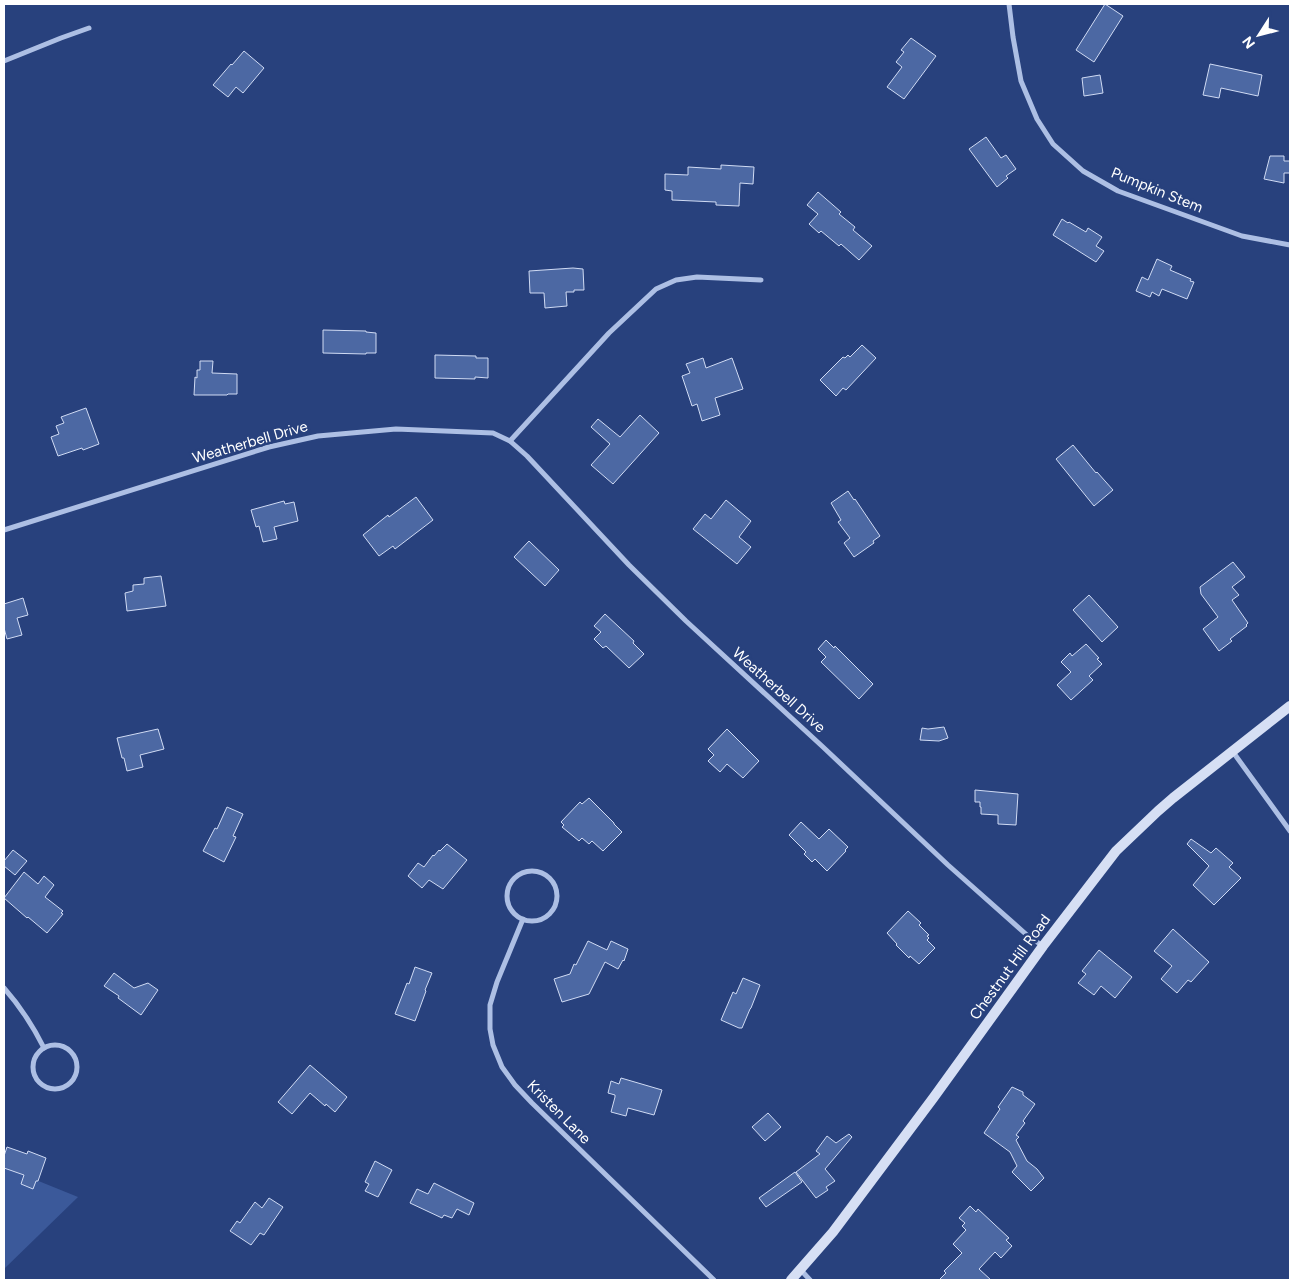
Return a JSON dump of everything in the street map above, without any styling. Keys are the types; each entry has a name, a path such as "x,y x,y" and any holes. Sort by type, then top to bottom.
{"main road":[{"name":"Chestnut Hill Road","path":"791,1280 833,1232 934,1097 1043,946 1116,852 1158,810 1290,706"}],"street":[{"name":"Pumpkin Stem","path":"1009,4 1012,37 1021,81 1037,118 1053,144 1083,171 1118,192 1242,236 1290,245"},
{"path":"4,62 89,28"},
{"path":"510,441 609,333 656,289 676,280 696,276 761,280"},
{"name":"Weatherbell Drive","path":"4,530 269,447 318,436 396,429 493,433 510,441 527,456 629,565 686,621 948,866 1028,936 1043,946"},
{"path":"1232,751 1290,831"},
{"path":"532,871 540,873 548,877 556,892 553,909 540,920 523,920 510,908 507,892 510,884 516,877 532,871"},
{"name":"Kristen Lane","path":"523,920 497,982 490,1005 490,1028 493,1045 502,1067 515,1085 532,1103 714,1280"},
{"path":"4,988 33,1027 44,1048"},
{"path":"51,1045 59,1045 67,1048 72,1054 76,1061 76,1069 74,1077 69,1083 62,1087 46,1087 35,1076 34,1060 44,1048 51,1045"},
{"path":"800,1269 810,1280"}],"shaded area":[{"path":"4,1167 78,1197 4,1269"}],"building":[{"path":"1105,4 1123,16 1094,62 1076,50"},
{"path":"911,38 936,56 904,99 887,87 902,67 896,62 904,52 901,50"},
{"path":"244,51 264,68 243,93 236,87 228,97 213,85"},
{"path":"1210,64 1262,75 1258,96 1221,88 1219,98 1203,95"},
{"path":"1100,75 1103,93 1084,96 1082,78"},
{"path":"986,137 1001,158 1006,155 1016,169 1006,176 1008,178 997,187 969,149"},
{"path":"1270,156 1284,156 1284,161 1290,161 1290,173 1284,173 1284,183 1264,179"},
{"path":"721,165 754,167 753,184 740,183 739,206 716,205 716,202 672,200 672,191 665,190 665,174 688,175 688,167 721,169"},
{"path":"818,192 841,212 839,214 855,227 853,230 872,246 859,260 841,244 839,246 809,224 818,214 807,205"},
{"path":"1062,219 1086,232 1088,228 1102,237 1096,246 1104,251 1096,262 1053,235"},
{"path":"1157,259 1172,266 1170,270 1194,282 1187,299 1162,289 1159,296 1152,292 1150,297 1136,291 1142,277 1148,280"},
{"path":"583,269 584,290 566,292 567,306 545,308 544,293 530,293 529,271"},
{"path":"323,330 376,333 376,353 323,353"},
{"path":"862,345 876,358 846,390 843,388 836,396 820,380 843,357 845,358 848,355 850,357"},
{"path":"435,355 488,358 488,378 435,378"},
{"path":"703,358 706,368 732,358 743,389 715,398 720,415 702,421 697,404 692,406 682,376 690,373 686,364"},
{"path":"200,361 213,361 212,373 237,374 237,394 194,395 195,377 197,378 197,370 200,370"},
{"path":"86,408 99,444 58,456 51,437 59,434 56,426 64,423 61,417"},
{"path":"640,415 659,433 613,484 591,465 610,444 591,427 598,419 620,437"},
{"path":"1073,445 1113,490 1094,506 1056,459"},
{"path":"848,491 880,536 873,541 874,543 854,557 844,543 850,538 838,522 841,520 831,503"},
{"path":"416,497 433,520 395,549 393,546 379,556 363,535 388,515 389,517"},
{"path":"726,500 751,521 739,537 751,547 737,564 693,529 705,514 711,519"},
{"path":"284,501 285,504 294,502 298,521 274,527 277,539 263,542 259,526 256,527 251,510"},
{"path":"529,541 559,570 545,586 514,557"},
{"path":"1233,562 1245,577 1232,587 1239,595 1232,600 1248,623 1247,626 1230,639 1232,641 1219,651 1203,629 1218,617 1201,594 1200,587"},
{"path":"161,576 166,606 127,611 125,593 133,591 133,585 144,584 144,578"},
{"path":"1089,595 1118,627 1102,642 1073,610"},
{"path":"23,598 28,615 17,618 22,635 7,639 4,628 4,604"},
{"path":"605,614 634,641 633,643 644,654 629,668 606,646 603,648 594,639 601,632 594,626"},
{"path":"826,640 834,648 835,646 873,684 859,699 821,662 826,657 818,649"},
{"path":"1086,644 1102,664 1089,676 1093,680 1071,700 1057,685 1071,672 1061,662 1070,653 1072,656"},
{"path":"944,727 948,738 939,741 920,740 922,728"},
{"path":"158,729 164,749 140,755 143,767 127,771 117,738"},
{"path":"727,729 759,761 743,778 727,764 720,772 708,761 714,755 708,749"},
{"path":"975,790 1018,794 1016,825 998,824 998,815 981,814 980,802 975,802"},
{"path":"589,798 622,832 603,851 592,841 589,844 582,838 579,841 562,827 564,825 561,822 580,802 582,804"},
{"path":"227,807 243,814 233,836 236,837 224,862 203,851 215,828 217,829"},
{"path":"801,822 819,839 829,829 848,847 827,871 815,859 812,862 804,854 806,852 789,835"},
{"path":"1191,839 1211,853 1216,848 1233,863 1229,867 1241,878 1214,905 1193,885 1209,866 1187,844"},
{"path":"447,844 467,860 443,889 429,880 422,888 408,876 418,863 424,867 433,855"},
{"path":"13,850 27,861 15,875 4,866 4,861"},
{"path":"24,872 38,884 44,876 54,885 45,897 63,911 61,913 63,914 47,933 4,898"},
{"path":"908,911 921,923 919,925 929,935 927,940 935,948 919,964 910,956 909,958 887,933"},
{"path":"1173,929 1209,962 1191,982 1188,980 1177,993 1161,979 1172,966 1154,951"},
{"path":"588,941 607,950 611,941 628,949 624,961 618,969 605,962 589,994 562,1002 554,979 570,974"},
{"path":"1099,950 1132,977 1115,998 1101,986 1094,995 1078,983 1086,974 1082,971"},
{"path":"415,967 432,973 415,1021 395,1014"},
{"path":"114,973 134,988 148,983 158,990 141,1015 104,986"},
{"path":"743,978 760,985 742,1028 739,1028 721,1020 733,992 736,994"},
{"path":"310,1065 347,1097 335,1112 310,1093 292,1114 278,1102"},
{"path":"621,1078 662,1090 654,1115 628,1108 626,1116 611,1112 615,1095 608,1093 611,1081 619,1084"},
{"path":"1012,1087 1023,1092 1023,1095 1035,1104 1016,1135 1019,1137 1016,1140 1027,1161 1044,1178 1031,1191 1012,1172 1017,1166 1010,1152 984,1133 1000,1109 998,1107"},
{"path":"768,1113 781,1127 765,1141 752,1127"},
{"path":"849,1134 852,1137 825,1169 835,1181 826,1187 828,1190 816,1198 796,1172 820,1154 816,1151 827,1136 836,1143"},
{"path":"7,1147 27,1154 28,1151 46,1158 38,1181 36,1181 33,1189 21,1184 24,1175 4,1168 4,1156"},
{"path":"375,1161 392,1170 378,1197 365,1191 369,1184 365,1182"},
{"path":"795,1172 802,1182 766,1207 759,1198"},
{"path":"434,1183 474,1203 469,1215 457,1209 452,1218 444,1215 442,1218 410,1203 417,1189 428,1194"},
{"path":"269,1198 283,1207 264,1235 260,1233 251,1245 230,1231 237,1221 240,1223 255,1202 262,1208"},
{"path":"970,1206 976,1212 978,1209 1009,1238 1006,1240 1012,1246 1001,1258 995,1252 979,1269 991,1280 939,1280 946,1273 944,1271 962,1253 953,1244 966,1230 962,1226 965,1223 959,1218"}]}
